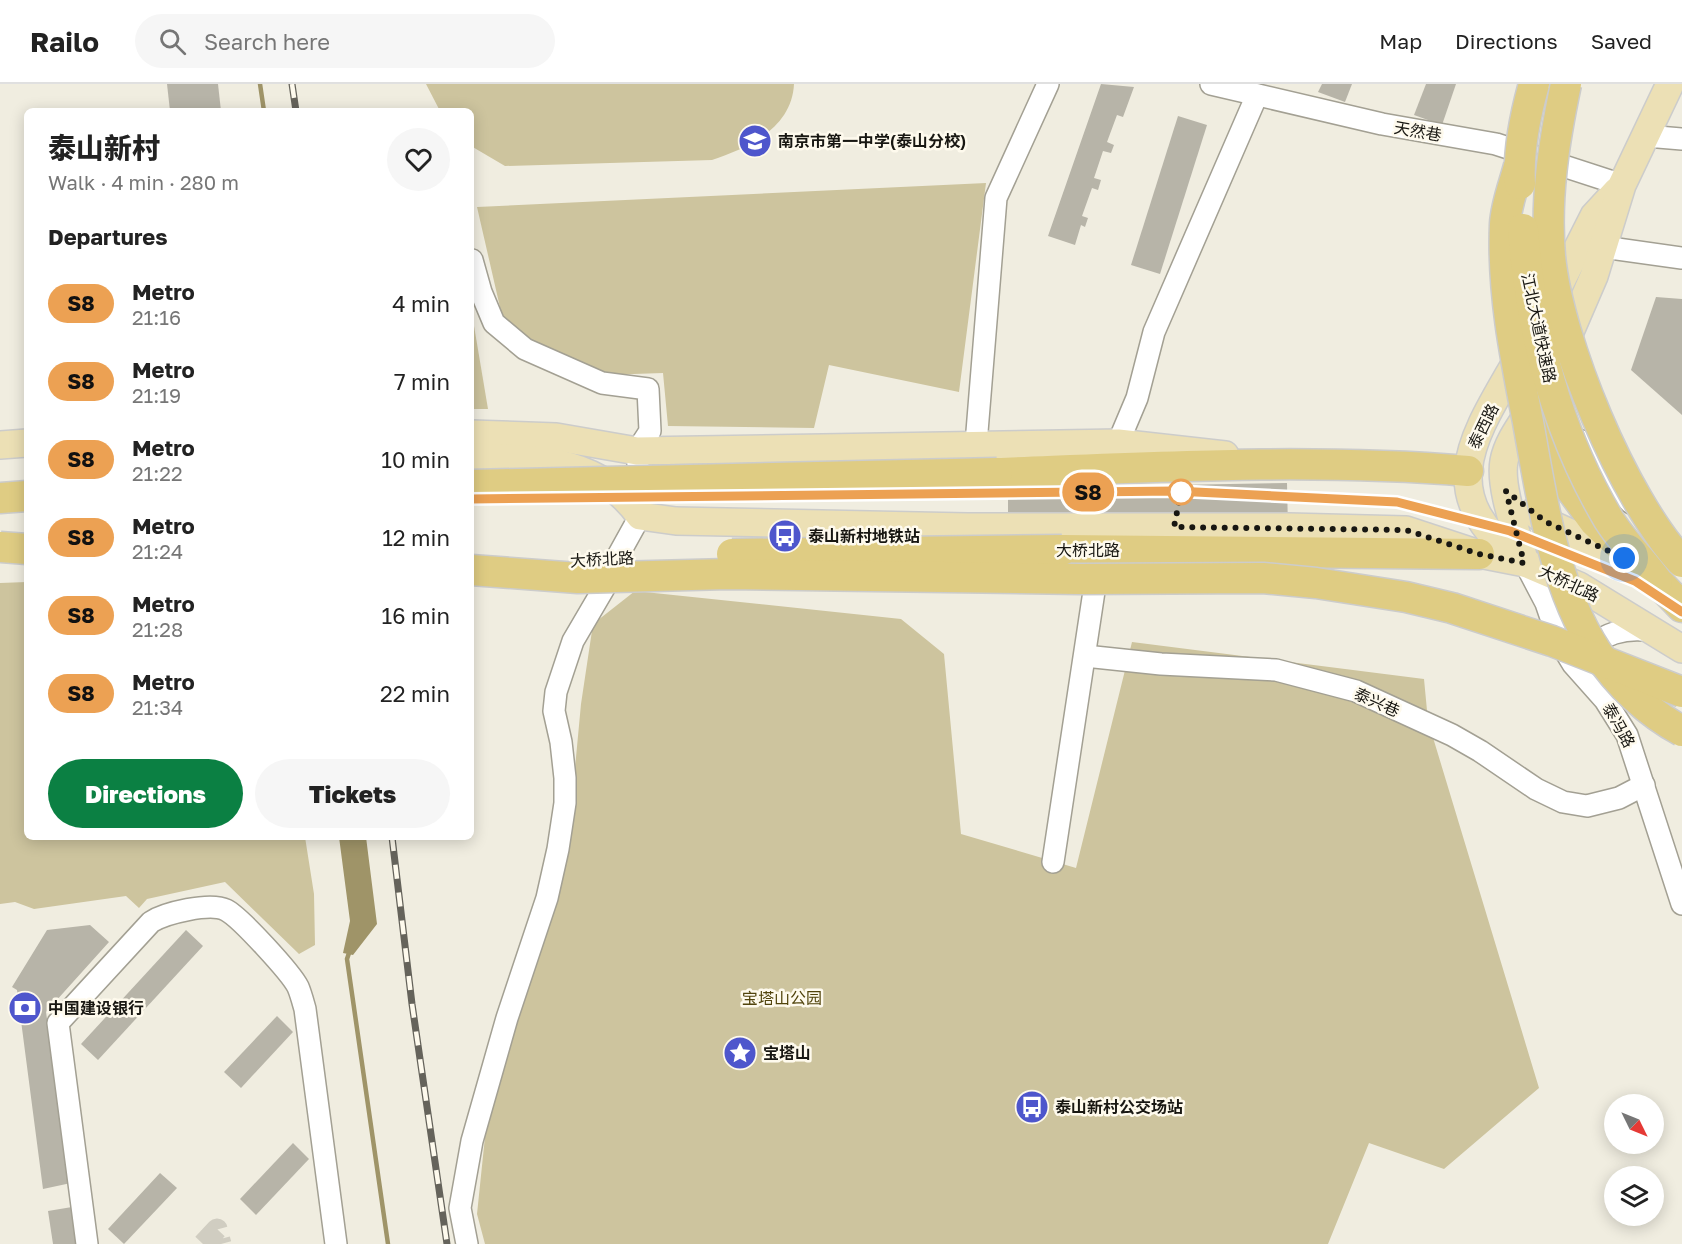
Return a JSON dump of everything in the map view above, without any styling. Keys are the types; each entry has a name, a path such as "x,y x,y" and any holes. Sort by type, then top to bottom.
{"highway":[{"name":"江北大道快速路","path":"1534,84 1519,166 1527,286 1543,368 1584,474 1611,522 1682,607"},
{"name":"江北大道快速路","path":"1566,84 1550,183 1550,257 1556,291 1584,382 1611,450 1636,495 1672,551 1682,562"},
{"path":"1519,166 1505,221 1505,278 1512,341 1552,539 1567,590 1596,651 1617,680 1636,699 1682,731"},
{"path":"1542,392 1559,473 1595,522 1640,565"},
{"path":"474,484 997,473 1279,462 1399,465 1468,471"},
{"path":"0,498 24,496"},
{"path":"0,549 24,549"},
{"name":"大桥北路","path":"474,568 659,556 1100,549 1479,554"},
{"path":"474,568 578,578 740,574 1080,579 1263,578 1316,583 1407,597 1462,611 1552,640 1682,692"}],"main road":[{"name":"泰西路","path":"1524,563 1506,491 1503,464 1507,452 1558,361 1604,247 1622,185 1670,84"},
{"name":"泰西路","path":"1524,563 1486,530 1476,514 1468,471 1472,443 1548,307 1594,216 1622,185"},
{"path":"474,434 556,437 637,451 1118,442 1279,462"},
{"path":"0,445 24,443"},
{"path":"474,457 540,459 573,466 613,486 626,497 640,516 714,523 1406,530 1479,554"},
{"path":"1468,471 1506,491 1546,522 1682,586"},
{"path":"0,549 24,542"},
{"name":"大桥北路","path":"1479,554 1524,563 1579,586 1682,649"}],"street":[{"path":"976,444 996,198 1048,84"},
{"name":"天然巷","path":"1211,84 1382,124 1496,144 1622,185"},
{"path":"1118,442 1137,398 1154,332 1257,95"},
{"path":"1646,136 1682,139"},
{"path":"1604,247 1682,258"},
{"path":"467,1244 460,1208 472,1141 507,1018 547,898 558,849 566,778 554,711 556,692 573,641 607,583 614,563 640,516 637,451 650,431 648,388 602,383 525,349 494,323 474,268"},
{"path":"1558,361 1576,432 1604,475 1651,523 1682,541"},
{"path":"1053,862 1100,549"},
{"name":"泰冯路","path":"1524,563 1546,603 1559,640 1573,664 1605,700 1627,735 1682,904"},
{"path":"1588,681 1585,662 1596,642 1618,632 1639,629 1655,632"},
{"name":"泰兴巷","path":"1085,656 1276,670 1356,691 1452,735 1536,789 1563,802 1587,806 1619,798 1644,785"},
{"path":"87,1244 58,1023 151,922 171,912 215,908 226,910 241,922 289,974 298,988 305,1009 336,1244"}],"green space":[{"path":"426,84 794,84 791,99 777,124 753,142 712,160 505,166 474,148 474,108 438,108"},
{"path":"986,183 959,392 829,365 814,428 668,426 663,373 604,375 525,338 502,316 477,207"},
{"path":"474,326 488,409 474,409"},
{"path":"24,582 24,840 305,840 314,894 315,945 299,954 225,882 147,899 139,908 126,896 34,909 15,902 0,904 0,583"},
{"name":"宝塔山公园","path":"635,591 901,619 944,654 961,834 1076,868 1132,642 1424,679 1428,721 1539,1088 1444,1169 1369,1143 1328,1244 485,1244 477,1214 488,1108 557,900 593,624"}],"shaded area":[{"path":"339,840 366,840 377,924 353,955 343,953 350,921"}],"building":[{"path":"167,84 218,84 221,108 170,108"},
{"path":"1101,84 1134,87 1123,117 1117,115 1107,142 1114,145 1111,153 1103,151 1094,178 1101,180 1098,190 1092,188 1082,216 1088,218 1085,227 1081,225 1075,245 1048,236"},
{"path":"1322,84 1352,84 1345,102 1318,92"},
{"path":"1426,84 1456,84 1442,125 1414,115"},
{"path":"1178,116 1207,125 1160,274 1131,265"},
{"path":"1656,297 1682,299 1682,415 1631,370"},
{"path":"1287,483 1288,529 1008,533 1008,488"},
{"path":"90,925 109,942 46,1012 71,1183 43,1189 17,990 12,987 47,930"},
{"path":"186,930 203,946 98,1060 81,1044"},
{"path":"277,1016 293,1032 241,1088 224,1072"},
{"path":"293,1143 309,1159 256,1215 240,1199"},
{"path":"160,1173 177,1188 124,1244 108,1229"},
{"path":"72,1207 78,1244 53,1244 48,1211"}],"waterway":[{"path":"260,84 264,108"},
{"path":"350,950 347,959 388,1244"}],"tunnel":[{"path":"203,1244 217,1229 221,1244"}],"railway":[{"path":"292,84 296,108"},
{"path":"392,840 412,1004 447,1244"}],"metro line":[{"name":"S8","path":"474,499 1175,491 1296,499 1397,502 1456,515 1510,531 1635,581 1682,612"}],"place":[{"name":"南京市第一中学(泰山分校)","path":"755,141"},
{"name":"泰山新村地铁站","path":"785,536"},
{"name":"中国建设银行","path":"25,1008"},
{"name":"宝塔山","path":"740,1053"},
{"name":"泰山新村公交场站","path":"1032,1107"}],"route":[{"path":"1181,492 1174,527 1406,530 1479,554 1524,563 1506,491 1546,522 1624,558"}]}
